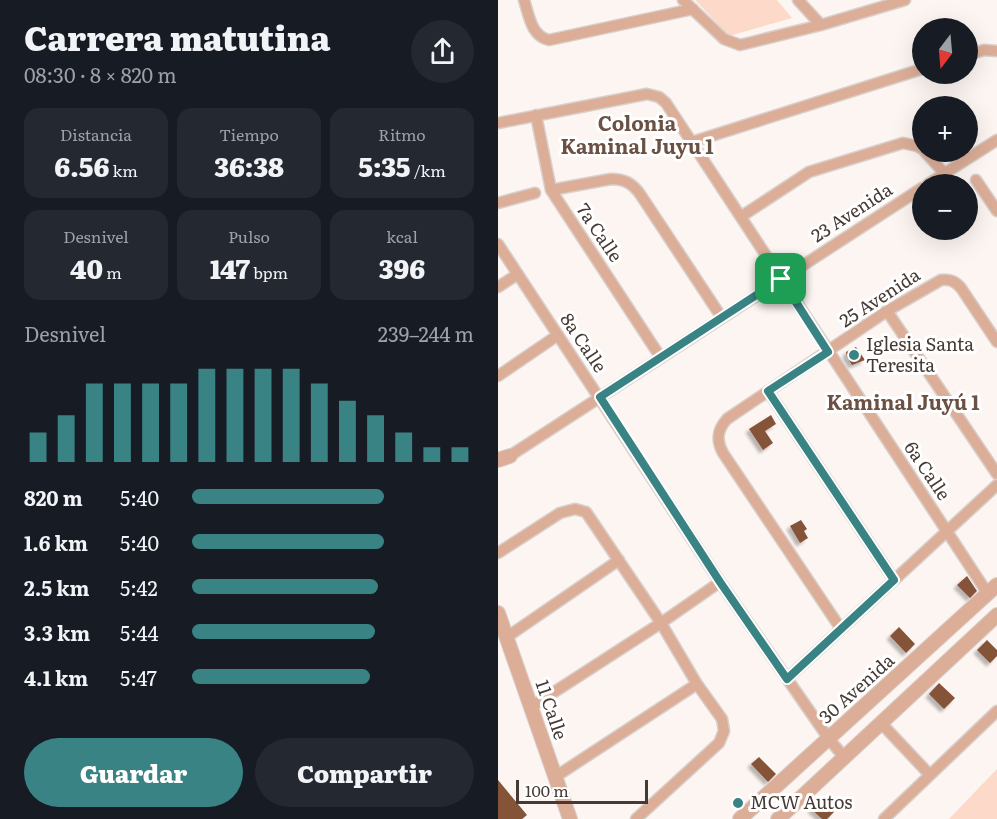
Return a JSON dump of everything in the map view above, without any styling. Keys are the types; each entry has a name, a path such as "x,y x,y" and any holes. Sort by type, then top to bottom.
{"street":[{"path":"524,0 534,30 542,38 556,39 693,9"},
{"path":"683,0 724,39 740,45 821,25 905,0"},
{"path":"798,0 821,25"},
{"path":"978,52 997,51"},
{"path":"692,142 912,72"},
{"name":"6a Calle","path":"536,115 647,94 659,97 669,106 947,531 992,590"},
{"path":"498,123 536,115"},
{"name":"7a Calle","path":"536,115 551,190 661,358"},
{"path":"934,162 945,174 997,140"},
{"path":"742,216 809,172 903,143 912,145"},
{"path":"551,190 611,179 630,184 640,194 722,318"},
{"path":"978,183 997,211"},
{"path":"498,203 535,193"},
{"name":"23 Avenida","path":"502,460 912,194"},
{"name":"8a Calle","path":"498,244 720,582 829,739 844,757"},
{"path":"498,287 518,274"},
{"name":"25 Avenida","path":"841,629 723,453 718,435 721,426 727,419 768,391 934,283 949,279 956,282 997,342"},
{"path":"888,311 997,474"},
{"path":"498,376 558,335"},
{"path":"768,391 894,580"},
{"path":"787,679 997,485"},
{"path":"498,554 569,509 578,509 589,515 661,623 697,684 722,719 723,735 717,745 636,819"},
{"path":"507,637 619,560"},
{"path":"531,706 661,623 720,582"},
{"name":"30 Avenida","path":"740,819 992,590"},
{"name":"11 Calle","path":"498,612 570,819"},
{"path":"778,819 997,615"},
{"path":"555,777 697,684"},
{"path":"884,819 997,711"},
{"path":"881,723 929,774"}],"shaded area":[{"path":"695,0 777,0 792,18 729,36"},
{"path":"997,769 997,819 949,819"}],"building":[{"name":"Iglesia Santa Teresita","path":"856,347 865,360 852,365 846,352"},
{"path":"771,415 776,424 765,431 773,443 763,450 749,429"},
{"path":"801,520 807,529 804,531 808,538 800,543 790,526"},
{"path":"967,576 977,591 970,598 957,585"},
{"path":"899,627 915,644 906,653 890,636"},
{"path":"987,640 997,650 997,656 990,663 977,650"},
{"path":"939,683 955,698 944,709 929,694"},
{"path":"759,757 776,774 768,782 751,764"},
{"path":"498,780 527,815 522,819 498,819"},
{"path":"820,799 834,812 827,819 822,819 811,809"}],"place":[{"name":"Iglesia Santa Teresita","path":"854,355"},
{"name":"MCW Autos","path":"738,803"}],"district":[{"name":"Colonia Kaminal Juyu 1","path":"637,136"},
{"name":"Kaminal Juyú 1","path":"903,403"}],"route":[{"path":"781,279 828,352 768,391 894,580 787,679 720,582 600,397 781,279"}]}
